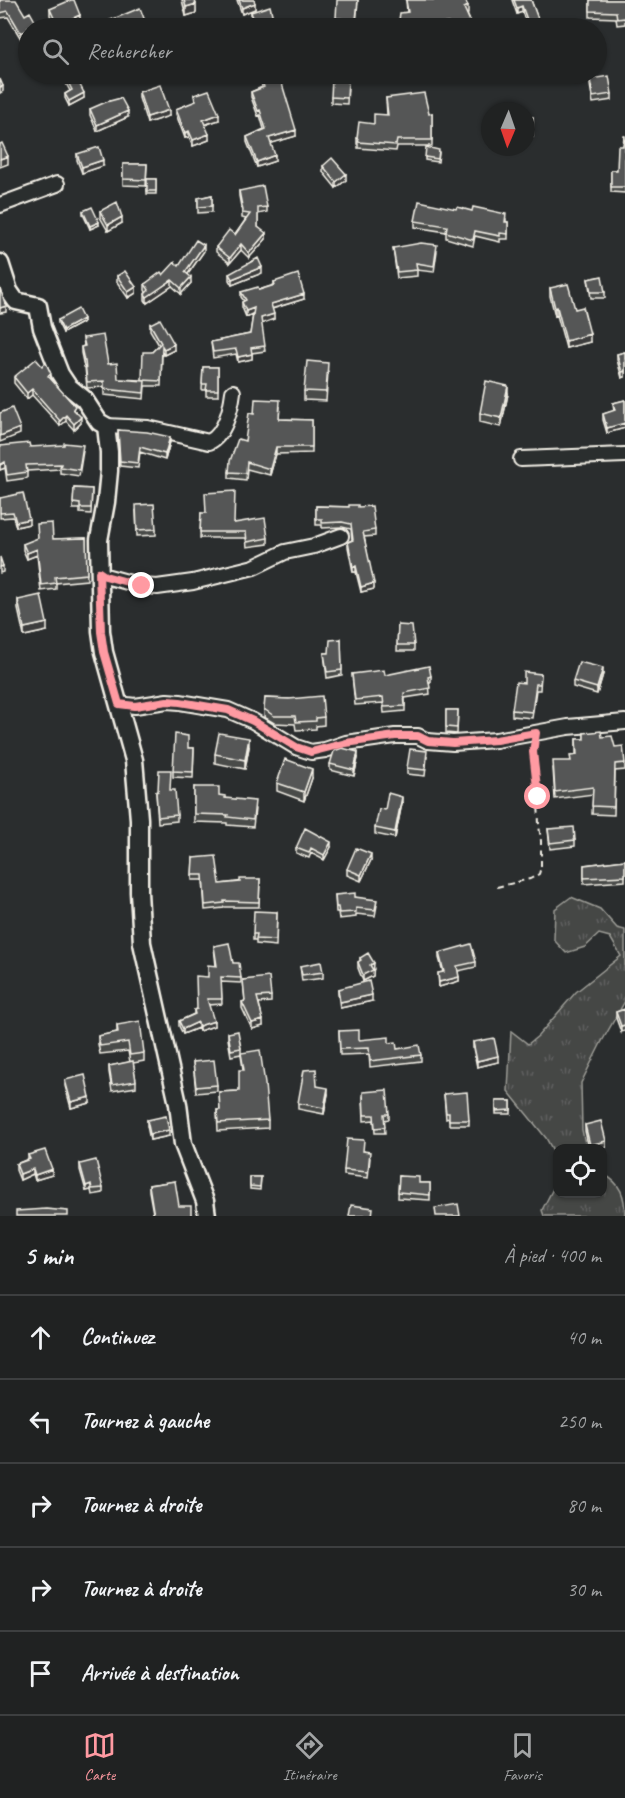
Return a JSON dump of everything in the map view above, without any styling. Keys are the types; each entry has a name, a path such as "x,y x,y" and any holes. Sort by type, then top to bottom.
{"street":[{"path":"0,205 57,184"},
{"path":"0,263 9,291 16,301 38,306 42,328 60,374 68,386 84,399 99,422 106,426 148,428 209,442 222,431 233,392"},
{"path":"106,426 109,471 99,540 101,632 104,652 134,760 137,785 142,943 178,1104 183,1144 205,1201 207,1216"},
{"path":"521,459 625,455"},
{"path":"99,572 105,576 142,586 157,587 194,582 254,567 285,552 322,544 341,536"},
{"path":"119,704 135,706 167,701 228,710 253,721 296,747 311,752 346,743 395,736 418,736 428,741 453,743 496,740 568,727 625,722"}],"path":[{"path":"497,887 530,879 539,874 541,867 542,841 533,752 536,733"}],"green space":[{"path":"571,897 600,909 617,928 625,930 625,1001 581,1083 582,1130 585,1144 553,1144 553,1151 546,1138 508,1091 511,1031 528,1044 538,1036 576,992 621,956 610,937 599,934 585,947 566,953 554,940 555,909"},
{"path":"607,1177 621,1191 625,1216 544,1216 542,1210 553,1189 553,1198 607,1198"}],"building":[{"path":"0,0 16,0 25,15 30,12 33,18 18,18 18,28 8,11 0,13"},
{"path":"74,0 80,15 73,18 54,18 50,9"},
{"path":"184,0 195,0 196,4 186,7"},
{"path":"239,0 254,0 255,3 242,8"},
{"path":"337,0 358,0 356,18 336,18"},
{"path":"406,0 465,0 468,6 464,8 468,18 399,18 400,13 408,12"},
{"path":"514,0 531,0 538,18 526,18 522,6 517,8"},
{"path":"590,0 625,0 625,18 617,19 616,12 590,11"},
{"path":"270,6 273,18 253,18 251,12"},
{"path":"140,8 144,18 116,18"},
{"path":"607,76 609,76 612,94 593,97 591,84 607,84"},
{"path":"69,84 80,84 84,93 69,101 65,94 72,90"},
{"path":"263,84 282,84 296,130 269,138 275,155 257,162 247,137 266,129 251,92 264,87"},
{"path":"332,84 348,84 347,98 331,97"},
{"path":"160,85 169,110 147,117 139,92"},
{"path":"209,90 219,114 203,120 209,134 193,140 189,131 185,133 176,109 196,101 194,95"},
{"path":"424,93 429,114 432,113 432,140 397,140 396,145 358,142 359,122 374,124 374,114 388,115 386,98"},
{"path":"121,98 128,111 97,125 90,109"},
{"path":"624,136 625,187 611,187 611,170 617,170 618,146 623,146"},
{"path":"2,143 8,156 0,159 0,144"},
{"path":"99,147 103,160 82,167 77,154"},
{"path":"426,147 439,150 438,159 425,157"},
{"path":"332,158 346,174 336,182 323,166"},
{"path":"123,164 147,164 146,180 123,179"},
{"path":"147,179 156,179 156,191 147,191"},
{"path":"263,186 267,207 258,208 258,227 266,233 249,253 241,244 230,258 216,247 229,230 235,235 250,214 242,213 239,191"},
{"path":"212,195 212,206 198,207 198,198"},
{"path":"419,201 456,209 457,207 472,211 473,207 506,214 508,234 500,233 500,236 475,231 473,240 446,232 447,226 415,221"},
{"path":"117,202 122,217 108,225 100,211"},
{"path":"92,207 99,222 90,226 83,211"},
{"path":"196,240 204,245 185,272 191,277 181,288 172,280 147,297 145,294 149,290 145,284 161,272 163,275 175,262 179,266"},
{"path":"421,243 437,245 434,266 416,263 417,270 397,272 393,248"},
{"path":"258,258 262,267 232,279 229,274"},
{"path":"125,271 136,287 128,292 117,276"},
{"path":"298,274 304,294 271,304 274,314 261,318 265,346 251,348 252,354 238,357 236,349 213,352 211,342 250,334 254,308 246,311 242,302 246,300 241,292 275,285 274,282"},
{"path":"602,276 605,292 591,292 588,279"},
{"path":"568,284 575,309 583,307 590,334 566,341 550,288"},
{"path":"0,288 6,306 0,308"},
{"path":"78,309 83,319 63,330 58,320"},
{"path":"160,319 174,344 164,349 162,346 161,381 142,380 143,352 152,352 161,343 150,324"},
{"path":"103,335 108,364 117,363 118,379 145,381 144,393 104,389 104,381 87,382 81,347 85,346 83,338"},
{"path":"625,352 625,371 622,372 617,354"},
{"path":"36,359 42,366 46,363 51,374 48,376 75,406 73,409 81,417 74,424 66,415 60,421 32,389 27,393 14,377"},
{"path":"307,361 328,363 326,392 304,391"},
{"path":"203,367 218,367 218,390 206,390 207,384 202,384"},
{"path":"486,381 508,386 501,418 480,413"},
{"path":"255,399 280,400 279,419 312,420 312,447 276,447 270,469 247,462 246,473 229,472 230,461 238,439 245,441 249,413 254,414"},
{"path":"625,400 625,423 607,428 603,414 615,410 613,403"},
{"path":"12,408 20,428 0,436 0,413"},
{"path":"118,430 147,432 170,437 165,454 140,447 138,463 120,461"},
{"path":"29,443 30,447 64,445 64,443 83,445 79,470 60,467 61,464 26,465 27,472 7,475 5,462 0,465 0,446"},
{"path":"74,488 92,489 91,508 80,508 80,504 73,503"},
{"path":"235,491 234,523 265,518 268,538 247,542 246,532 200,532 201,513 206,513 205,493"},
{"path":"23,493 29,519 16,522 13,512 0,513 0,498"},
{"path":"154,504 156,529 137,530 136,505"},
{"path":"349,505 372,506 375,530 363,532 374,583 361,587 356,566 353,567 348,542 353,540 351,524 322,523 322,519 316,519 316,506 349,507"},
{"path":"52,523 53,539 86,538 87,574 55,577 56,583 41,585 37,549 27,553 23,544 38,538 37,524"},
{"path":"41,595 47,623 24,628 18,600"},
{"path":"398,625 412,626 414,645 397,645"},
{"path":"341,639 342,670 327,672 324,653 329,653 330,640"},
{"path":"579,662 603,668 597,688 573,681"},
{"path":"429,666 430,688 404,693 405,706 384,707 383,697 355,700 352,674 384,670 385,675"},
{"path":"524,672 541,674 540,684 536,684 532,712 512,710 516,682 524,683"},
{"path":"322,696 324,717 316,718 316,721 296,722 295,716 274,716 264,709 265,698 289,699"},
{"path":"446,710 458,710 457,728 446,727"},
{"path":"601,731 602,737 612,736 615,747 623,746 625,763 615,764 614,807 592,806 593,787 555,792 553,761 571,761 570,756 577,755 576,739 584,739 584,733"},
{"path":"219,733 249,738 245,760 215,754"},
{"path":"175,734 188,736 188,748 194,748 193,772 173,771"},
{"path":"342,748 358,752 354,770 330,764 334,751"},
{"path":"410,749 427,751 425,770 407,768"},
{"path":"285,759 312,769 304,792 277,783"},
{"path":"159,770 171,770 170,790 175,790 177,815 158,817 156,792 158,791"},
{"path":"194,787 219,787 219,795 225,798 255,801 253,820 227,817 228,815 194,814"},
{"path":"388,793 402,797 395,832 375,828 379,809 385,810"},
{"path":"574,827 575,840 550,843 548,829"},
{"path":"305,828 331,842 324,855 311,848 309,853 296,848"},
{"path":"356,848 371,854 361,875 347,869"},
{"path":"216,856 220,884 240,882 240,879 260,879 259,902 224,901 224,903 205,905 203,875 192,875 193,858"},
{"path":"625,860 625,876 584,878 584,865"},
{"path":"355,893 355,897 377,900 375,910 356,908 356,912 339,913 335,895"},
{"path":"254,911 277,912 276,940 256,939 257,934 253,934"},
{"path":"229,943 233,963 239,963 241,978 221,977 222,999 207,999 214,1021 199,1026 198,1022 183,1029 179,1021 195,1014 194,1010 197,1009 196,976 208,977 208,965 217,966 214,946"},
{"path":"471,944 476,962 457,966 459,977 439,982 438,973 444,972 439,953"},
{"path":"368,953 374,963 370,965 373,970 363,975 358,962"},
{"path":"321,962 323,972 302,975 300,966"},
{"path":"269,977 271,996 257,997 263,1020 252,1023 242,1002 245,1001 243,980"},
{"path":"369,981 372,995 340,1002 338,989"},
{"path":"625,1009 625,1025 621,1026 616,1012"},
{"path":"140,1021 144,1053 130,1055 128,1042 100,1046 98,1036 118,1032 117,1025"},
{"path":"359,1030 359,1040 389,1037 389,1043 396,1042 397,1049 419,1045 421,1055 370,1061 369,1048 340,1049 339,1031"},
{"path":"238,1031 241,1048 231,1050 228,1033"},
{"path":"494,1038 498,1056 477,1061 473,1042"},
{"path":"260,1050 268,1120 218,1123 219,1092 239,1091 239,1070 244,1070 241,1053"},
{"path":"214,1060 217,1085 196,1087 193,1062"},
{"path":"133,1061 136,1081 112,1085 109,1066"},
{"path":"316,1069 317,1086 328,1088 324,1108 298,1103 304,1070"},
{"path":"85,1075 90,1097 71,1102 65,1080"},
{"path":"387,1090 389,1114 384,1114 385,1127 375,1128 374,1115 364,1115 363,1092"},
{"path":"467,1092 469,1120 449,1120 444,1094"},
{"path":"496,1101 511,1101 511,1110 496,1111"},
{"path":"166,1116 169,1130 150,1134 147,1120"},
{"path":"601,1121 606,1141 590,1144 585,1125"},
{"path":"347,1139 364,1140 363,1151 370,1152 368,1172 344,1170"},
{"path":"45,1150 52,1169 35,1175 33,1169 20,1174 16,1164 30,1159 28,1155"},
{"path":"96,1160 103,1188 92,1189 91,1184 86,1186 80,1164"},
{"path":"399,1176 419,1177 419,1183 430,1183 430,1195 398,1192"},
{"path":"250,1177 261,1177 260,1187 250,1186"},
{"path":"175,1181 179,1206 191,1206 191,1216 154,1216 149,1185"},
{"path":"458,1204 460,1216 436,1216 435,1208"},
{"path":"351,1205 373,1208 372,1216 349,1216"},
{"path":"46,1209 68,1211 68,1216 16,1216 16,1211"}],"route":[{"path":"142,586 105,576 99,572 104,652 119,704 135,706 167,701 228,710 242,715 296,747 311,752 346,743 395,736 418,736 428,741 453,743 496,740 536,733 533,752 538,797"}]}
